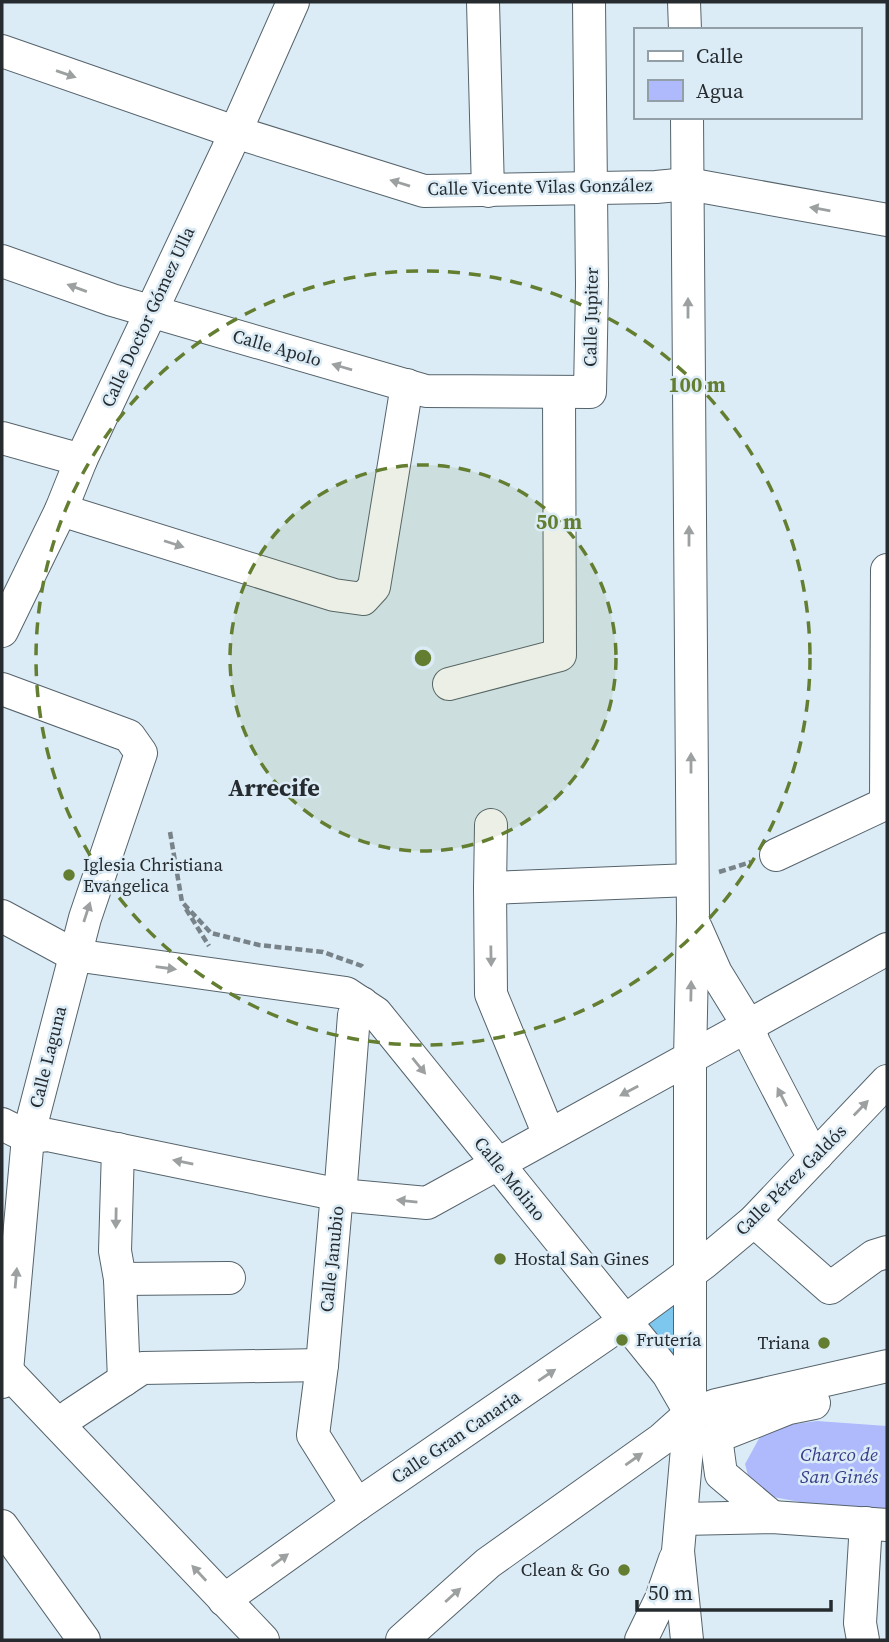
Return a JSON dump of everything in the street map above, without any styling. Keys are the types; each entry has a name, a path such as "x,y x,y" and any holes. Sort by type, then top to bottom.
{"street":[{"name":"Calle Doctor Gómez Ulla","path":"2,631 61,510 81,460 152,312 293,2"},
{"path":"483,2 488,191"},
{"name":"Calle Jupiter","path":"559,392 590,392 592,188 589,2"},
{"path":"684,2 685,28"},
{"name":"Calle Vicente Vilas González","path":"2,51 235,132 424,191 688,184 887,220"},
{"path":"687,119 692,920 690,1414 678,1551 687,1640"},
{"name":"Calle Apolo","path":"2,261 111,302 426,391 559,392"},
{"path":"61,510 116,536 334,595 363,599 374,587 407,385"},
{"path":"449,684 560,655 559,392"},
{"path":"2,438 81,460"},
{"path":"776,855 887,803 884,770 887,570"},
{"name":"Calle Laguna","path":"2,690 129,736 141,753 15,1130 5,1377"},
{"path":"491,825 491,994 549,1135"},
{"path":"490,888 691,880"},
{"path":"2,916 75,955 369,997"},
{"path":"692,920 716,973 748,1025 754,1043 807,1145 817,1155"},
{"path":"15,1130 340,1195 426,1203 887,949"},
{"name":"Calle Molino","path":"369,997 498,1164 668,1374 690,1414"},
{"name":"Calle Janubio","path":"356,1505 313,1435 336,1204 340,1195 354,1015 369,997"},
{"name":"Calle Pérez Galdós","path":"689,1274 754,1222 887,1081"},
{"path":"118,1149 116,1251 120,1279 124,1380"},
{"path":"754,1222 830,1288 874,1256 887,1252"},
{"name":"Calle Gran Canaria","path":"224,1600 689,1274"},
{"path":"120,1279 229,1278"},
{"path":"71,1415 142,1368 322,1365"},
{"path":"402,1640 488,1563 662,1439 690,1414 716,1405 884,1376"},
{"path":"772,1517 721,1474 716,1437 789,1408 884,1376"},
{"path":"5,1377 263,1640"},
{"path":"681,1519 772,1517 877,1524 860,1623 863,1640"},
{"path":"2,1526 84,1640"},
{"path":"641,1640 661,1599 678,1551"}],"path":[{"path":"170,832 182,902 229,977"},
{"path":"691,880 776,855"},
{"path":"182,902 211,933 259,945 323,952 362,966 369,997"}],"shaded area":[{"path":"682,1288 684,1392 637,1321"}],"water":[{"name":"Charco de San Ginés","path":"817,1421 887,1426 887,1512 832,1508 773,1497 749,1479 745,1464 761,1435 774,1427"}],"place":[{"name":"Iglesia Christiana Evangelica","path":"69,875"},
{"name":"Hostal San Gines","path":"500,1259"},
{"name":"Frutería","path":"622,1340"},
{"name":"Triana","path":"824,1343"},
{"name":"Clean & Go","path":"624,1570"}],"district":[{"name":"Arrecife","path":"274,788"}]}
